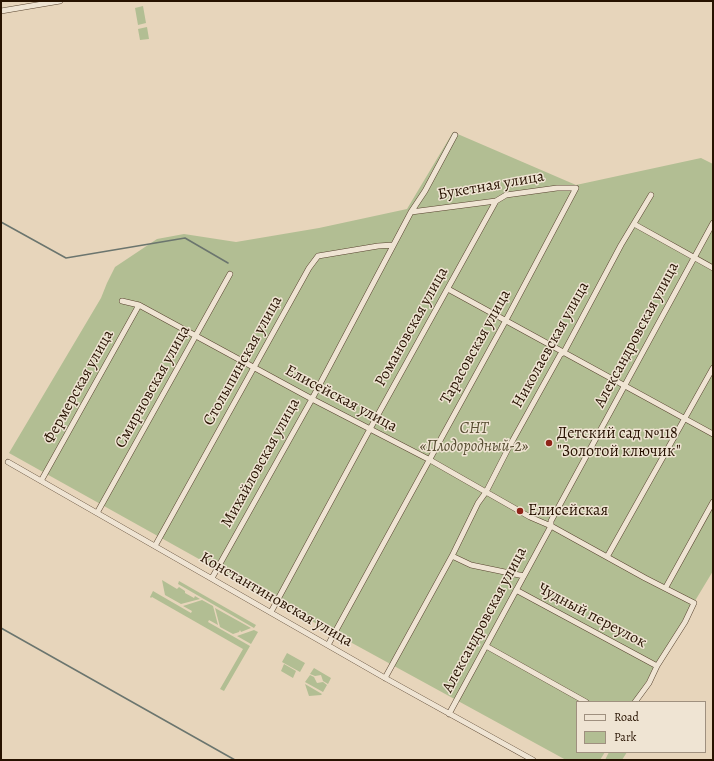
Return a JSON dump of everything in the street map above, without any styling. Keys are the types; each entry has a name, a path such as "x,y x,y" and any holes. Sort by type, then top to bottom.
{"street":[{"path":"1,11 60,1"},
{"path":"411,212 425,191 455,135"},
{"name":"Букетная улица","path":"411,212 496,201 506,195 557,188 576,188"},
{"name":"Тарасовская улица","path":"328,645 506,320 576,188"},
{"name":"Николаевская улица","path":"385,678 452,556 512,440 560,355 564,352 621,245 651,195"},
{"name":"Романовская улица","path":"271,612 496,201"},
{"name":"Михайловская улица","path":"212,578 312,399 411,212"},
{"name":"Александровская улица","path":"449,714 551,526 551,521 713,223"},
{"path":"634,224 713,268"},
{"name":"Столыпинская улица","path":"156,546 287,305 318,256 393,245"},
{"name":"Смирновская улица","path":"97,513 230,274"},
{"path":"448,289 713,434"},
{"name":"Елисейская улица","path":"122,301 139,305 312,399 430,460 530,517 551,526 645,578 666,587 694,603 685,622 656,666"},
{"name":"Фермерская улица","path":"41,481 139,305"},
{"path":"607,557 713,368"},
{"name":"Константиновская улица","path":"8,462 385,678 532,760"},
{"path":"666,587 713,502"},
{"name":"Чудный переулок","path":"452,556 471,565 524,576"},
{"name":"Чудный переулок","path":"516,590 656,666"},
{"path":"486,646 584,701"},
{"path":"636,701 649,683 656,666"}],"green space":[{"path":"143,6 146,23 138,25 135,8"},
{"path":"147,27 149,39 140,40 138,29"},
{"name":"СНТ «Плодородный-2»","path":"453,132 576,185 701,158 713,164 713,571 635,701 576,701 576,753 604,753 600,760 566,760 224,573 9,453 101,298 115,267 157,239 184,234 236,242 319,228 407,209"},
{"path":"162,580 177,589 179,587 185,591 185,593 194,598 195,596 200,599 181,604 165,595"},
{"path":"179,581 256,625 254,628 178,584"},
{"path":"153,591 191,613 192,611 183,606 202,600 213,606 218,625 209,620 208,622 250,646 224,691 220,689 243,649 152,597 151,598 150,597"},
{"path":"215,608 251,628 241,632 240,630 239,632 233,634 220,627"},
{"path":"254,630 258,632 251,644 237,636"},
{"path":"287,653 305,663 300,672 282,662"},
{"path":"284,664 296,671 293,678 281,671"},
{"path":"314,668 331,678 328,684 323,681 321,675 315,676 310,674"},
{"path":"310,675 314,677 317,683 323,682 327,685 323,692 305,682"},
{"path":"305,684 322,694 309,696"},
{"path":"608,753 626,753 622,760 605,760"}],"waterway":[{"path":"1,222 66,258 185,238 228,263"},
{"path":"1,628 235,760"}],"place":[{"name":"Детский сад №118 \"Золотой ключик\"","path":"549,443"},
{"name":"Елисейская","path":"520,511"}]}
